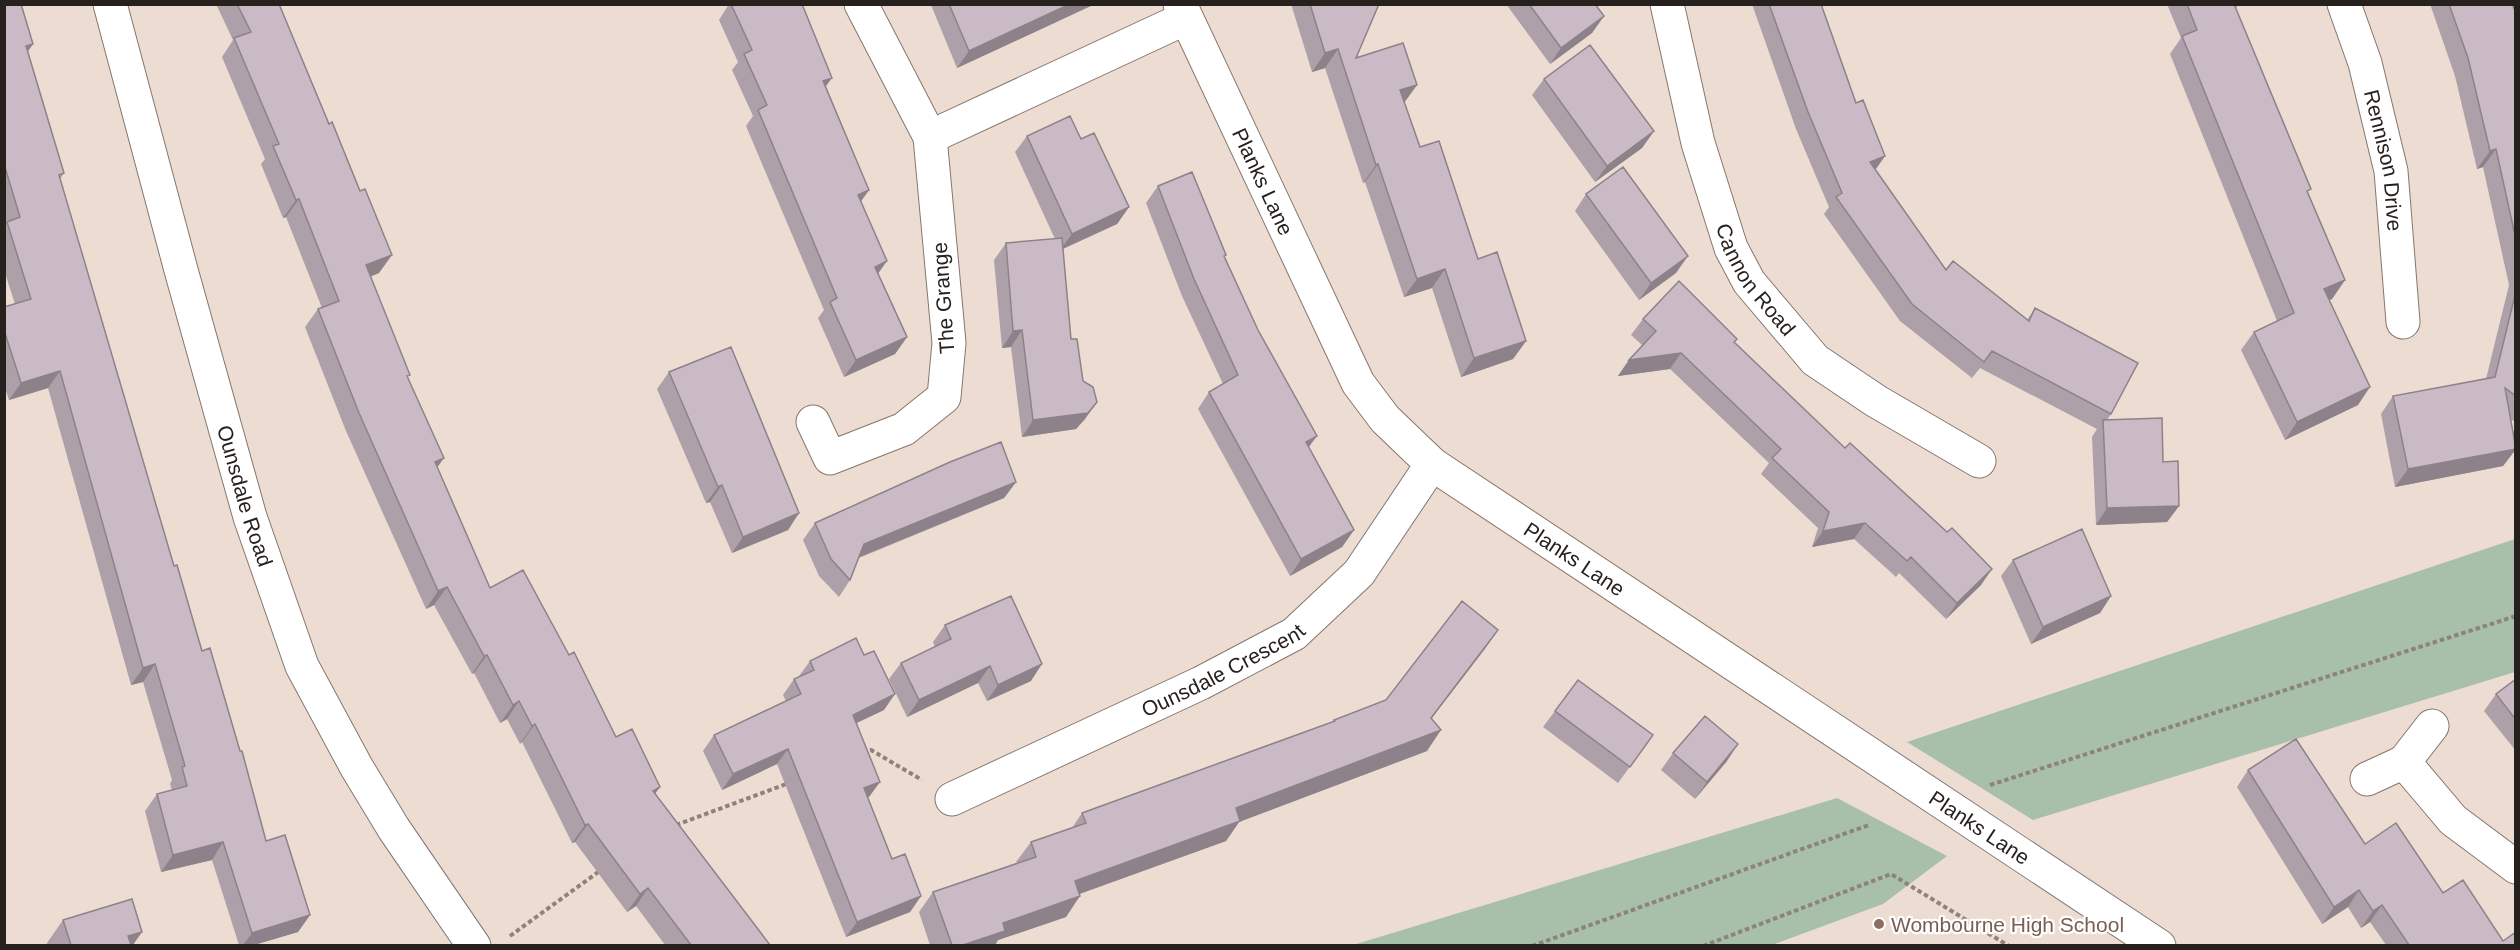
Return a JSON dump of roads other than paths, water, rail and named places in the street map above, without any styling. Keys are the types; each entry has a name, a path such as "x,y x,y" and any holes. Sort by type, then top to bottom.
{"street":[{"name":"Ounsdale Road","path":"110,4 250,517 302,666 357,768 464,940"},
{"name":"The Grange","path":"813,422 830,458 904,429 944,397 949,343 930,137 861,4"},
{"name":"Cannon Road","path":"1667,4 1698,143 1731,248 1749,282 1815,360 1876,401 1978,461"},
{"name":"Rennison Drive","path":"2344,4 2365,63 2391,171 2403,322"},
{"path":"930,137 1183,11"},
{"name":"Planks Lane","path":"1183,11 1358,383 1385,419 1432,464 2159,945"},
{"name":"Ounsdale Crescent","path":"952,799 1201,683 1294,634 1359,573 1432,464"},
{"path":"2367,779 2404,762 2432,726"},
{"path":"2404,762 2453,820 2516,867"}],"place":[{"name":"Wombourne High School","path":"1879,924"}]}
